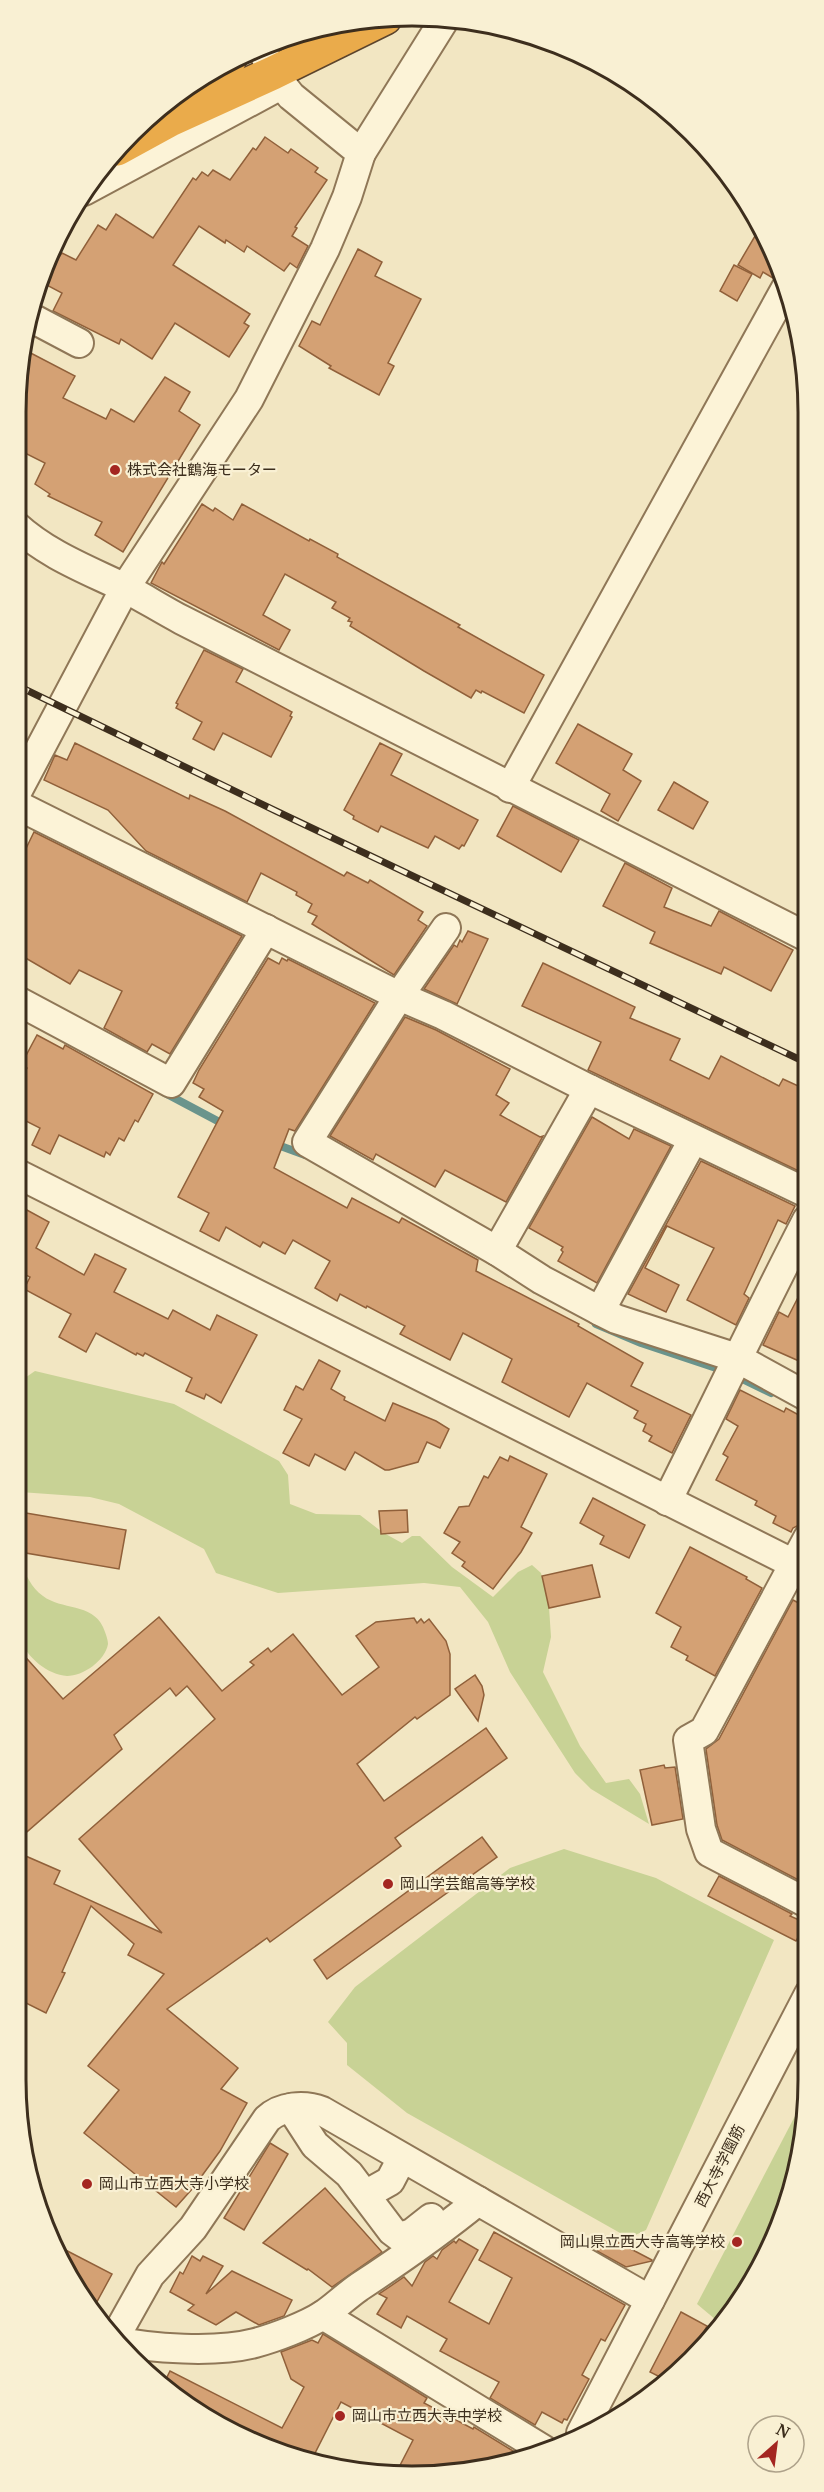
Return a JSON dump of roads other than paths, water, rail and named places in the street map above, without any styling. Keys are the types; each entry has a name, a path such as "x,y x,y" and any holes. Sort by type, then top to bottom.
{"highway":[{"path":"144,134 272,68 359,29"}],"street":[{"path":"26,775 125,588 249,399 326,249 347,197 361,153 440,26"},
{"path":"104,179 272,68 307,111 361,153"},
{"path":"510,788 781,297"},
{"path":"37,321 79,343"},
{"path":"26,534 62,559 125,588 182,620 510,788 798,932"},
{"path":"26,809 399,996 443,1015 693,1140 798,1189"},
{"path":"447,928 399,996 306,1142 497,1251 542,1280 600,1311 798,1393"},
{"path":"26,1005 171,1083 266,929"},
{"path":"497,1251 589,1089"},
{"path":"600,1311 693,1140"},
{"path":"26,1178 798,1566"},
{"path":"667,1501 798,1238"},
{"path":"798,1572 704,1731 688,1740 701,1829 709,1852 798,1898"},
{"name":"西大寺学園筋","path":"585,2426 798,2016"},
{"path":"118,2331 150,2275 193,2228 267,2119 275,2111 291,2108 310,2107 321,2111 650,2300"},
{"path":"291,2108 315,2145 340,2165 392,2231 400,2237 412,2234 471,2197"},
{"path":"365,2195 390,2181 402,2158"},
{"path":"130,2344 172,2348 255,2343 323,2315 416,2249 471,2197"},
{"path":"323,2315 537,2446"}],"waterway":[{"path":"163,1092 227,1126"},
{"path":"275,1144 305,1155"},
{"path":"596,1324 641,1343 725,1371"},
{"path":"736,1376 771,1393"}],"railway":[{"path":"26,690 798,1059"}],"place":[{"name":"株式会社鶴海モーター","path":"115,470"},
{"name":"岡山学芸館高等学校","path":"388,1884"},
{"name":"岡山市立西大寺小学校","path":"87,2184"},
{"name":"岡山県立西大寺高等学校","path":"737,2242"},
{"name":"岡山市立西大寺中学校","path":"340,2416"}]}
